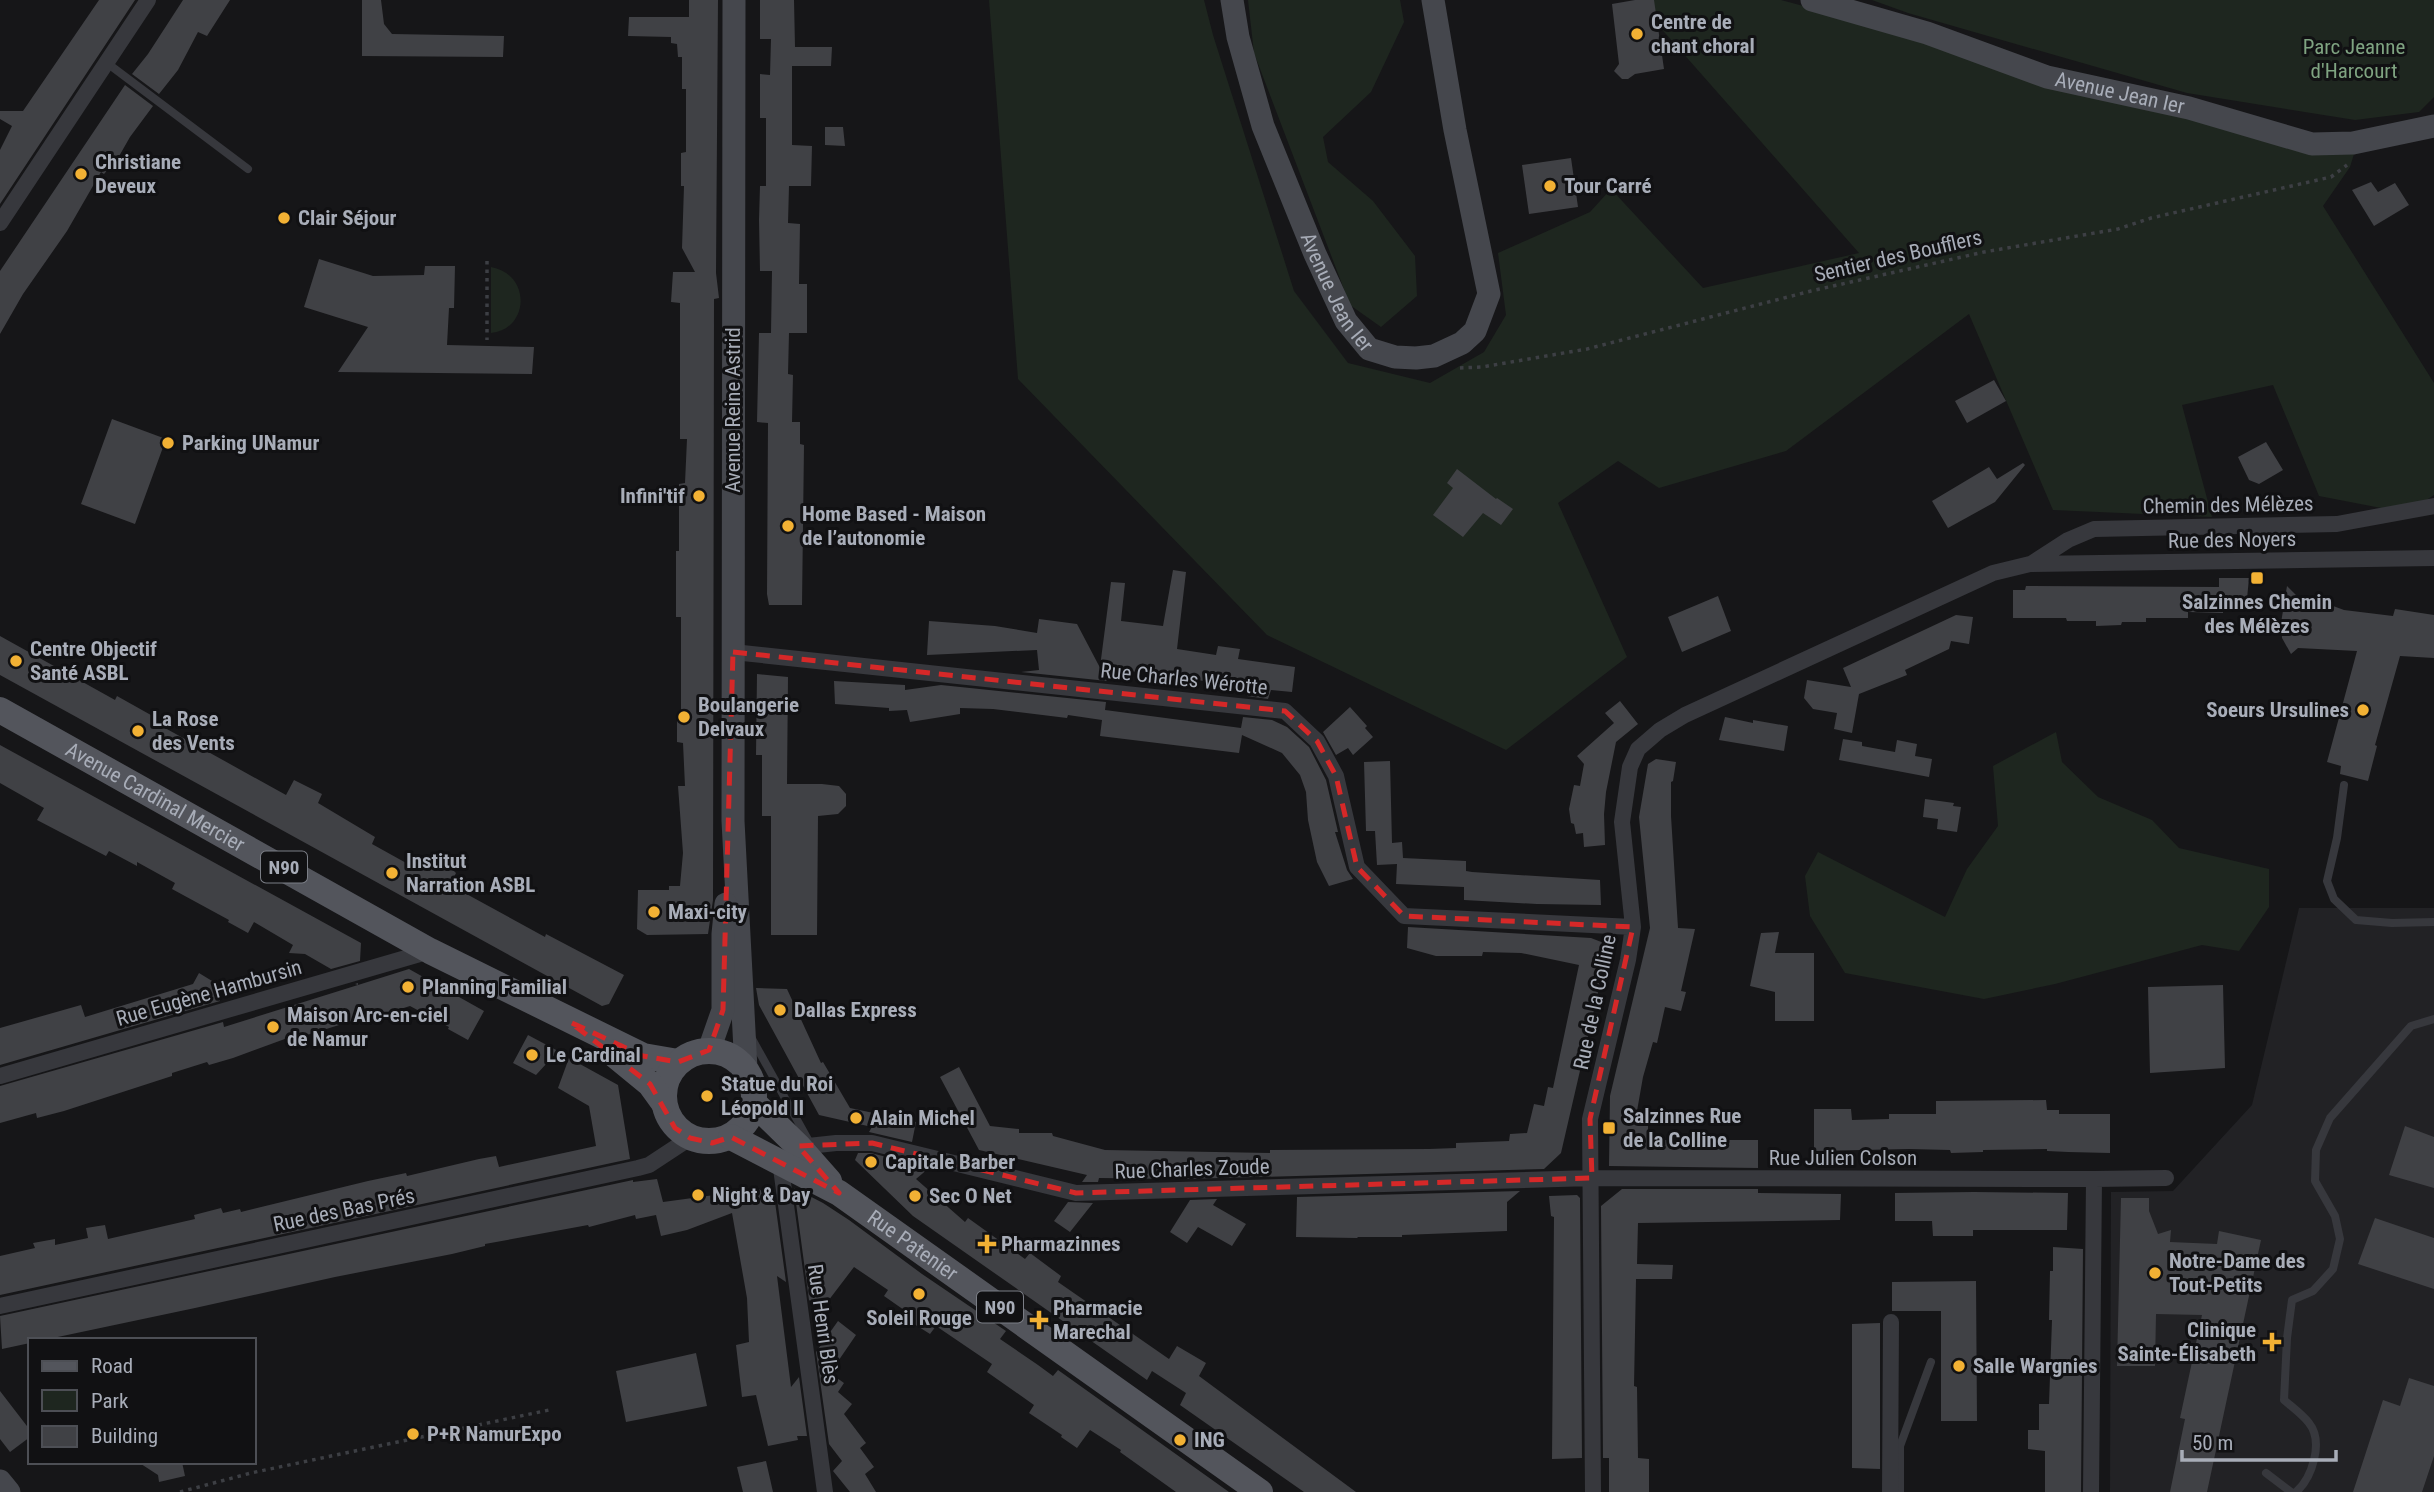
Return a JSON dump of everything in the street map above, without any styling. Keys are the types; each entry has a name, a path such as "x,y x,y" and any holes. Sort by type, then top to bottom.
{"main road":[{"name":"Avenue Reine Astrid","path":"734,0 733,821 746,1069"},
{"name":"Avenue Jean Ier","path":"1232,0 1238,37 1263,126 1315,254 1346,321 1369,349 1395,357 1434,356 1462,343 1475,331 1489,294 1455,130 1433,0"},
{"name":"Avenue Jean Ier","path":"1812,0 1927,33 2047,77 2189,108 2312,144 2353,143 2434,126"},
{"name":"Avenue Cardinal Mercier","path":"0,710 430,951 643,1056 678,1062"},
{"name":"Avenue Reine Astrid","path":"709,1050 723,1010 723,934 733,821"},
{"name":"Avenue Cardinal Mercier","path":"570,1022 635,1071 650,1084 663,1102"},
{"path":"663,1102 666,1081 678,1062 691,1054 709,1050 725,1053 738,1060 746,1069 753,1082 755,1104 747,1124 731,1137 712,1143 690,1139"},
{"name":"N90","path":"663,1102 675,1128 690,1139"},
{"name":"Rue Patenier","path":"755,1104 839,1193 1260,1492"},
{"name":"Rue Patenier","path":"731,1137 797,1151"},
{"path":"0,1481 9,1492"}],"street":[{"path":"0,223 148,0"},
{"name":"Chemin des Mélèzes","path":"2030,564 2068,540 2094,529 2337,524 2434,506"},
{"name":"Rue des Noyers","path":"2030,564 2434,558"},
{"name":"Rue de la Colline","path":"1593,1492 1590,1119 1628,960 1633,927 1622,822 1630,767 1638,749 1660,730 1709,704 1993,573 2030,564"},
{"name":"Rue Charles Wérotte","path":"733,652 1285,711 1317,741 1336,776 1357,867 1404,916 1633,927"},
{"name":"Rue Eugène Hambursin","path":"0,1076 430,951"},
{"name":"Rue des Bas Prés","path":"0,1306 638,1168 649,1165 690,1139"},
{"name":"Rue Charles Zoude","path":"797,1151 872,1143 1076,1193 1592,1178"},
{"name":"Rue Henri Blès","path":"797,1151 825,1492"},
{"name":"Rue Julien Colson","path":"1592,1178 2166,1178"},
{"path":"2091,1492 2094,1179"},
{"path":"1890,1492 1891,1322"}],"lane":[{"path":"107,63 247,169"},
{"path":"2344,785 2337,838 2326,881 2334,899 2356,920 2434,922"},
{"path":"2266,1473 2293,1492 2306,1483 2317,1447 2310,1424 2284,1400 2292,1300 2313,1291 2333,1269 2340,1239 2336,1216 2315,1181 2316,1150 2330,1118 2411,1026 2434,1019"},
{"path":"743,1031 750,1035 797,1151"},
{"path":"1900,1492 1900,1446 1931,1362"}],"path":[{"name":"Sentier des Boufflers","path":"1434,356 1451,368 1471,368 1587,349 1811,291 1958,258 2118,229 2151,218 2331,177 2346,166 2353,143"},
{"path":"487,261 487,341"},
{"path":"180,1492 251,1473 549,1410"}],"highlighted area":[{"path":"733,652 1285,711 1317,741 1336,776 1357,867 1404,916 1633,927 1590,1119 1592,1178 1076,1193 872,1143 798,1146 839,1193 731,1137 712,1143 690,1138 675,1128 650,1084 570,1022 643,1056 678,1062 709,1050 723,1010"}],"shaded area":[{"name":"Clinique Sainte-Élisabeth","path":"2299,908 2434,908 2434,1492 2110,1492 2111,1192 2173,1191 2252,1105"}],"green space":[{"path":"989,0 1204,0 1294,291 1348,363 1430,383 1484,352 1506,315 1498,253 1590,212 1611,189 1703,288 1859,253 1636,0 1781,0 2354,154 2350,167 2323,206 2434,383 2434,495 2407,513 2319,496 2273,385 2182,405 2212,517 2053,510 1969,314 1786,451 1659,488 1618,461 1558,503 1627,657 1506,750 1267,635 1018,379"},
{"path":"1248,0 1400,0 1404,22 1371,92 1323,137 1328,162 1373,201 1415,256 1417,296 1381,327 1350,305 1254,53"},
{"name":"Parc Jeanne d'Harcourt","path":"1872,0 2434,0 2434,97 2419,112 2355,120 2187,93 1908,13"},
{"path":"491,267 504,272 513,280 521,301 513,322 504,329 491,333"},
{"path":"2056,732 2062,762 2098,797 2152,820 2179,848 2269,869 2269,907 2239,951 2202,945 2055,984 1984,999 1845,973 1810,916 1805,876 1818,852 1945,917 1967,869 1998,826 1993,766"}],"building":[{"path":"99,0 135,0 0,204 0,150 12,126 0,119 0,111 23,111"},
{"path":"183,0 230,0 207,36 198,32 178,70 159,94 132,74"},
{"path":"362,0 381,0 384,24 392,34 504,36 503,57 362,56"},
{"path":"689,0 718,0 716,273 719,298 714,299 713,900 708,934 647,935 637,929 638,890 669,890 669,886 680,886 683,853 678,786 685,786 683,743 677,742 677,720 681,720 681,617 676,617 676,551 679,551 679,484 685,483 687,439 680,439 680,303 671,302 673,272 695,272 682,248 684,186 681,186 681,153 686,152 686,89 682,89 682,57 678,57 677,44 671,43 671,37 628,36 629,17 689,17"},
{"path":"760,0 794,0 795,47 832,47 831,66 792,66 792,145 812,146 811,186 789,186 788,223 800,224 799,284 807,284 807,333 789,333 788,374 793,375 792,422 800,422 800,444 804,445 802,605 769,605 767,594 768,423 757,422 759,333 771,333 772,271 760,271 759,220 760,186 766,186 766,118 760,118 760,74 770,75 771,39 760,39"},
{"name":"Centre de chant choral","path":"1654,0 1664,69 1622,79 1614,71 1619,64 1612,4"},
{"path":"125,85 153,106 118,158 104,174 101,172 67,231 23,294 0,334 0,271"},
{"path":"825,127 843,127 845,146 825,145"},
{"name":"Tour Carré","path":"1571,158 1578,207 1529,214 1522,165"},
{"path":"2371,182 2378,192 2395,183 2409,205 2374,226 2352,190"},
{"path":"319,259 373,276 424,275 425,266 455,266 454,308 449,308 447,345 534,347 532,374 338,372 368,327 304,307"},
{"path":"1994,380 2006,401 1967,423 1955,401"},
{"path":"112,419 166,439 135,524 81,504"},
{"path":"2266,442 2283,470 2259,484 2249,480 2238,457"},
{"path":"2023,463 2025,465 1995,502 1948,528 1932,501 1989,467 1997,479"},
{"path":"1457,469 1513,509 1501,525 1483,513 1463,537 1433,515 1453,488 1447,483"},
{"path":"1173,570 1186,572 1177,649 1216,655 1218,646 1240,649 1238,659 1295,667 1292,692 1271,690 1268,699 1247,696 1249,687 1100,667 1111,582 1125,583 1121,621 1163,626"},
{"path":"2219,578 2249,578 2246,609 2223,606 2223,613 2188,612 2188,618 2146,618 2146,622 2096,626 2096,621 2067,621 2066,618 2013,618 2013,590 2025,590 2026,586 2219,587"},
{"name":"Soeurs Ursulines","path":"2287,586 2302,601 2325,603 2344,610 2393,616 2395,609 2434,615 2434,658 2400,656 2375,745 2377,746 2368,781 2340,774 2341,766 2327,762 2357,651 2298,648 2291,654 2282,638 2281,623"},
{"path":"1718,596 1731,631 1682,652 1668,617"},
{"path":"1956,615 1973,617 1969,644 1951,641 1949,649 1905,670 1907,675 1859,694 1852,733 1834,729 1837,713 1813,709 1804,698 1807,680 1851,687 1843,668"},
{"path":"1039,619 1077,624 1107,681 1021,672 1039,670 1037,650 927,655 929,621 995,626 1037,633"},
{"path":"0,636 115,700 117,696 158,719 156,723 286,795 294,780 322,794 318,803 375,837 372,844 408,864 411,861 430,871 437,859 445,862 456,873 450,885 545,937 546,934 624,975 609,1004 602,1006 0,675"},
{"path":"757,674 788,677 787,784 839,786 846,794 846,806 838,814 818,816 817,935 771,935 771,816 762,816 762,755 756,755"},
{"path":"834,681 905,685 905,690 941,685 1106,702 1105,710 1241,728 1243,717 1272,720 1287,727 1309,747 1326,780 1338,832 1335,832 1347,870 1353,879 1329,886 1317,862 1308,820 1306,792 1300,775 1282,753 1242,735 1239,753 1100,736 1102,720 1068,715 1067,718 960,708 960,714 910,722 907,710 889,711 889,708 835,704"},
{"path":"1620,701 1638,724 1616,742 1606,792 1605,845 1584,847 1583,833 1576,834 1569,809 1574,785 1580,786 1584,764 1577,756 1614,723 1605,713"},
{"path":"1350,707 1373,737 1353,755 1348,748 1336,755 1323,732"},
{"path":"1725,717 1788,726 1784,751 1719,740"},
{"path":"1843,739 1862,742 1862,746 1895,752 1897,740 1917,744 1915,756 1932,759 1929,777 1839,760"},
{"path":"0,745 361,943 360,961 331,969 305,954 289,953 293,945 254,922 248,933 172,889 175,883 137,862 137,866 109,851 106,856 37,820 44,808 0,783"},
{"path":"1656,759 1676,762 1671,782 1671,816 1678,928 1695,929 1681,991 1686,992 1681,1011 1665,1007 1657,1043 1653,1042 1643,1077 1637,1111 1643,1112 1643,1118 1648,1119 1648,1136 1653,1137 1653,1140 1758,1140 1758,1168 1609,1166 1610,1096 1650,928 1639,817 1648,764"},
{"path":"1390,761 1392,843 1402,842 1403,858 1466,861 1466,871 1472,872 1600,880 1601,905 1464,900 1464,887 1396,884 1397,864 1377,865 1375,831 1366,831 1364,762"},
{"path":"1925,799 1954,803 1953,806 1961,807 1957,832 1937,829 1938,819 1923,817"},
{"path":"1408,927 1591,938 1609,945 1561,1153 1544,1169 1185,1179 1099,1178 1098,1182 1082,1182 1087,1175 979,1150 940,1077 959,1067 990,1126 1019,1129 1019,1133 1052,1133 1053,1136 1105,1150 1270,1153 1270,1150 1456,1148 1456,1143 1509,1141 1510,1134 1527,1133 1534,1104 1544,1106 1548,1087 1553,1088 1579,965 1521,953 1483,952 1482,956 1436,956 1407,948"},
{"path":"1779,932 1775,953 1814,953 1814,1021 1775,1021 1775,992 1750,986 1761,933"},
{"path":"409,969 484,1011 468,1040 410,1006 294,1039 293,1036 209,1065 207,1062 64,1111 37,1118 36,1113 0,1123 0,1086 223,1022 224,1027"},
{"path":"199,973 217,984 220,1001 0,1065 0,1028 81,1005 85,1017 193,984"},
{"path":"2223,985 2225,1068 2150,1073 2148,987"},
{"path":"756,988 787,989 821,1063 823,1062 850,1108 916,1122 912,1142 869,1132 872,1127 819,1115 759,1005"},
{"path":"528,1035 558,1051 536,1075 513,1063"},
{"path":"569,1058 618,1085 630,1159 0,1295 0,1256 35,1248 33,1243 55,1239 55,1245 88,1238 86,1228 105,1225 108,1239 195,1219 194,1215 221,1208 223,1213 240,1209 241,1212 368,1181 406,1173 407,1176 479,1159 496,1156 499,1167 596,1146 589,1106 558,1088"},
{"path":"2046,1100 2047,1110 2059,1110 2059,1114 2110,1114 2110,1153 2047,1149 1951,1153 1950,1150 1909,1149 1814,1151 1814,1109 1851,1109 1852,1120 1889,1119 1889,1114 1936,1114 1936,1101"},
{"path":"2405,1126 2434,1137 2434,1188 2389,1175"},
{"path":"858,1153 871,1153 929,1168 916,1179 965,1222 968,1218 1025,1259 1030,1253 1061,1276 1058,1282 1169,1359 1177,1346 1206,1363 1199,1376 1356,1492 1304,1492 1180,1405 1186,1393 1152,1371 1147,1380 913,1216 855,1160"},
{"path":"657,1179 663,1202 759,1189 775,1202 786,1282 777,1276 791,1387 799,1377 807,1436 797,1436 798,1440 768,1446 756,1395 742,1397 736,1345 749,1342 747,1298 732,1213 687,1230 661,1236 656,1215 636,1219 635,1215 589,1227 588,1225 485,1244 452,1254 53,1338 28,1338 28,1343 2,1349 0,1316"},
{"path":"794,1188 849,1220 1006,1331 1000,1339 1053,1376 1058,1370 1229,1492 1176,1492 1090,1430 1077,1448 1029,1413 1034,1405 987,1372 992,1364 936,1326 930,1334 911,1322 914,1317 884,1296 888,1290 854,1267 822,1309 809,1300"},
{"path":"1622,1189 1758,1189 1758,1193 1841,1194 1840,1220 1638,1223 1637,1264 1673,1265 1672,1279 1636,1279 1634,1386 1637,1387 1638,1458 1649,1459 1649,1492 1609,1492 1609,1458 1603,1458 1601,1206"},
{"path":"1520,1191 1507,1202 1507,1231 1402,1237 1296,1237 1297,1197"},
{"path":"1895,1193 2068,1193 2067,1230 1973,1230 1973,1236 1933,1236 1932,1221 1895,1221"},
{"path":"1577,1195 1580,1198 1582,1458 1552,1459 1554,1217 1551,1216 1549,1196"},
{"path":"2121,1198 2149,1198 2149,1211 2158,1234 2171,1230 2170,1242 2217,1244 2219,1231 2261,1240 2207,1492 2170,1492 2185,1419 2180,1418 2202,1315 2156,1314 2155,1366 2117,1366"},
{"path":"1217,1199 1213,1205 1246,1224 1232,1246 1198,1227 1187,1243 1170,1232 1190,1200"},
{"path":"1068,1202 1093,1203 1070,1232 1054,1221"},
{"path":"2375,1218 2434,1238 2434,1289 2358,1264"},
{"path":"2053,1247 2083,1249 2081,1492 2045,1492 2045,1451 2028,1449 2028,1430 2039,1430 2039,1404 2049,1404 2052,1320 2049,1320 2050,1271 2053,1271"},
{"name":"Salle Wargnies","path":"1976,1281 1977,1421 1941,1421 1941,1311 1892,1311 1892,1282"},
{"path":"838,1321 856,1335 830,1373 844,1383 838,1392 852,1404 844,1414 866,1443 860,1448 874,1467 865,1474 876,1492 850,1492 833,1471 842,1461 829,1444 816,1352"},
{"path":"1880,1323 1880,1469 1852,1468 1852,1324"},
{"path":"696,1353 707,1406 626,1422 616,1371"},
{"path":"2409,1378 2434,1386 2434,1456 2422,1492 2353,1492 2383,1400 2400,1406"},
{"path":"0,1391 28,1427 28,1438 10,1452 0,1439"},
{"path":"766,1461 773,1492 743,1492 737,1467"},
{"path":"141,1464 182,1464 185,1476 159,1482 158,1475"}],"place":[{"name":"Centre de chant choral","path":"1637,34"},
{"name":"Christiane Deveux","path":"81,174"},
{"name":"Tour Carré","path":"1550,186"},
{"name":"Clair Séjour","path":"284,218"},
{"name":"Parking UNamur","path":"168,443"},
{"name":"Infini'tif","path":"699,496"},
{"name":"Home Based - Maison de l’autonomie","path":"788,526"},
{"name":"Salzinnes Chemin des Mélèzes","path":"2257,578"},
{"name":"Centre Objectif Santé ASBL","path":"16,661"},
{"name":"Soeurs Ursulines","path":"2363,710"},
{"name":"Boulangerie Delvaux","path":"684,717"},
{"name":"La Rose des Vents","path":"138,731"},
{"name":"Institut Narration ASBL","path":"392,873"},
{"name":"Maxi-city","path":"654,912"},
{"name":"Planning Familial","path":"408,987"},
{"name":"Dallas Express","path":"780,1010"},
{"name":"Maison Arc-en-ciel de Namur","path":"273,1027"},
{"name":"Le Cardinal","path":"532,1055"},
{"name":"Statue du Roi Léopold II","path":"707,1096"},
{"name":"Alain Michel","path":"856,1118"},
{"name":"Salzinnes Rue de la Colline","path":"1609,1128"},
{"name":"Capitale Barber","path":"871,1162"},
{"name":"Night & Day","path":"698,1195"},
{"name":"Sec O Net","path":"915,1196"},
{"name":"Pharmazinnes","path":"987,1244"},
{"name":"Notre-Dame des Tout-Petits","path":"2155,1273"},
{"name":"Soleil Rouge","path":"919,1294"},
{"name":"Pharmacie Marechal","path":"1039,1320"},
{"name":"Clinique Sainte-Élisabeth","path":"2272,1342"},
{"name":"Salle Wargnies","path":"1959,1366"},
{"name":"P+R NamurExpo","path":"413,1434"},
{"name":"ING","path":"1180,1440"}]}
